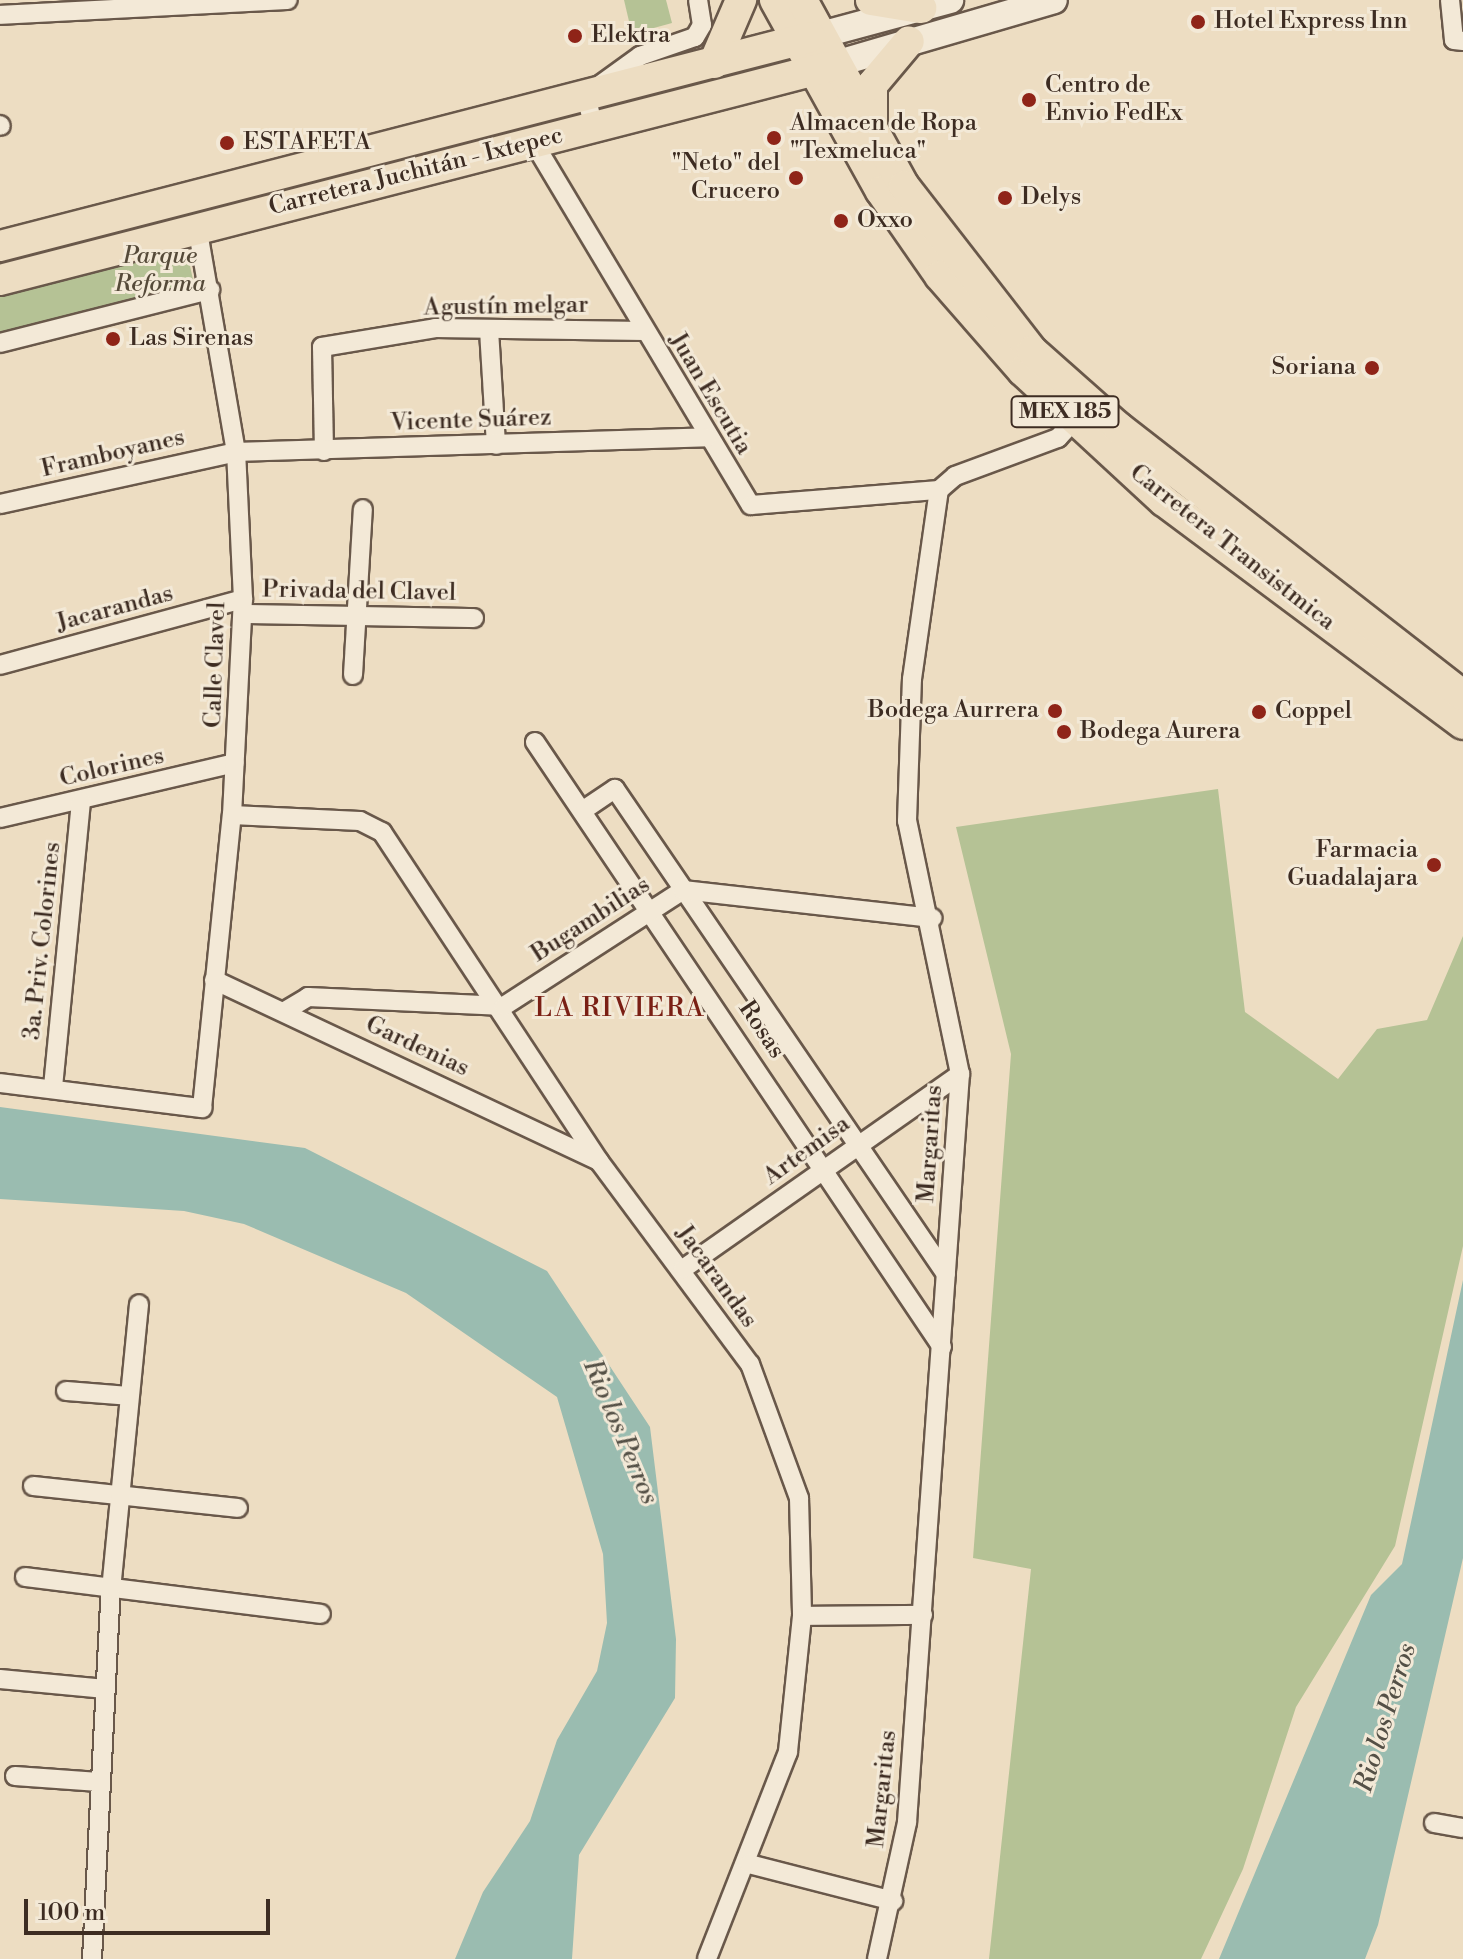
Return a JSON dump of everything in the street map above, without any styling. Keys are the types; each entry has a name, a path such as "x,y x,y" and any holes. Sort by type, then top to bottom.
{"main road":[{"path":"714,63 741,0"},
{"name":"Carretera Transistmica","path":"775,0 804,39 940,276 1074,420 1164,501 1463,724"},
{"name":"Carretera Transistmica","path":"802,0 804,39"},
{"path":"871,0 921,8"},
{"name":"Carretera Juchitán - Ixtepec","path":"0,246 804,39"},
{"path":"727,95 797,95 857,130 872,85 909,41"},
{"name":"Carretera Juchitán - Ixtepec","path":"0,280 197,227 727,95 820,68"},
{"name":"Carretera Transistmica","path":"857,130 1032,351 1118,427 1463,696"}],"street":[{"path":"0,15 288,0"},
{"path":"594,128 586,95 640,56 695,37 702,25 698,0"},
{"path":"804,39 950,0"},
{"path":"820,68 1054,0"},
{"path":"1450,0 1458,41"},
{"name":"Juan Escutia","path":"534,143 707,437 758,507 939,490"},
{"name":"Calle Clavel","path":"53,1087 202,1108 232,815 243,607 236,452 197,227"},
{"path":"0,343 210,290"},
{"name":"Agustín melgar","path":"324,451 322,347 435,328 644,331"},
{"path":"489,330 496,445"},
{"path":"939,490 955,476 1058,438 1074,420"},
{"name":"Vicente Suárez","path":"236,452 707,437"},
{"name":"Framboyanes","path":"0,504 236,452"},
{"name":"Margaritas","path":"877,1959 893,1901 923,1615 960,1074 932,918 907,821 912,679 939,490"},
{"path":"353,675 363,509"},
{"name":"Privada del Clavel","path":"243,607 357,616 474,618"},
{"name":"Jacarandas","path":"0,665 243,607"},
{"name":"Rosas","path":"535,742 585,809 942,1347"},
{"name":"Colorines","path":"0,818 235,763"},
{"name":"Rosas","path":"585,809 615,789 946,1274"},
{"name":"3a. Priv. Colorines","path":"53,1087 81,801"},
{"name":"Jacarandas","path":"232,815 375,826 504,1006 599,1161 683,1269 750,1364 781,1441 799,1498 802,1616 788,1752 749,1864 707,1959"},
{"name":"Bugambilias","path":"504,1006 650,907 683,890 932,918"},
{"name":"Gardenias","path":"214,980 599,1161"},
{"path":"285,1011 308,997 504,1006"},
{"name":"Artemisa","path":"683,1269 960,1074"},
{"path":"0,1083 53,1087"},
{"path":"92,1959 111,1590 139,1304"},
{"path":"66,1391 129,1396"},
{"path":"33,1486 238,1508"},
{"path":"25,1577 321,1614"},
{"path":"802,1616 923,1615"},
{"path":"0,1679 106,1689"},
{"path":"15,1776 99,1782"},
{"path":"1434,1823 1463,1828"},
{"path":"749,1864 893,1901"}],"green space":[{"path":"624,0 666,0 672,23 632,34"},
{"name":"Parque Reforma","path":"184,238 195,289 0,338 0,289"},
{"path":"1218,789 1245,1012 1338,1079 1377,1029 1427,1020 1463,936 1463,1246 1395,1546 1296,1707 1243,1869 1201,1959 989,1959 1031,1569 973,1558 1011,1054 956,827"}],"water":[{"name":"Rio los Perros","path":"0,1107 305,1148 547,1271 650,1427 676,1639 675,1698 579,1855 572,1959 455,1959 483,1892 530,1821 557,1740 597,1671 607,1623 603,1554 557,1397 406,1293 244,1224 184,1211 0,1199"},
{"name":"Rio los Perros","path":"1463,1280 1463,1558 1378,1925 1365,1959 1219,1959 1371,1595 1402,1564"}],"place":[{"name":"Hotel Express Inn","path":"1198,22"},
{"name":"Elektra","path":"575,36"},
{"name":"Centro de Envio FedEx","path":"1029,100"},
{"name":"Almacen de Ropa \"Texmeluca\"","path":"774,138"},
{"name":"ESTAFETA","path":"227,143"},
{"name":"\"Neto\" del Crucero","path":"796,178"},
{"name":"Delys","path":"1005,198"},
{"name":"Oxxo","path":"841,221"},
{"name":"Las Sirenas","path":"113,339"},
{"name":"Soriana","path":"1372,368"},
{"name":"Bodega Aurrera","path":"1055,711"},
{"name":"Coppel","path":"1259,712"},
{"name":"Bodega Aurera","path":"1064,732"},
{"name":"Farmacia Guadalajara","path":"1434,865"}],"district":[{"name":"LA RIVIERA","path":"620,1009"}]}
